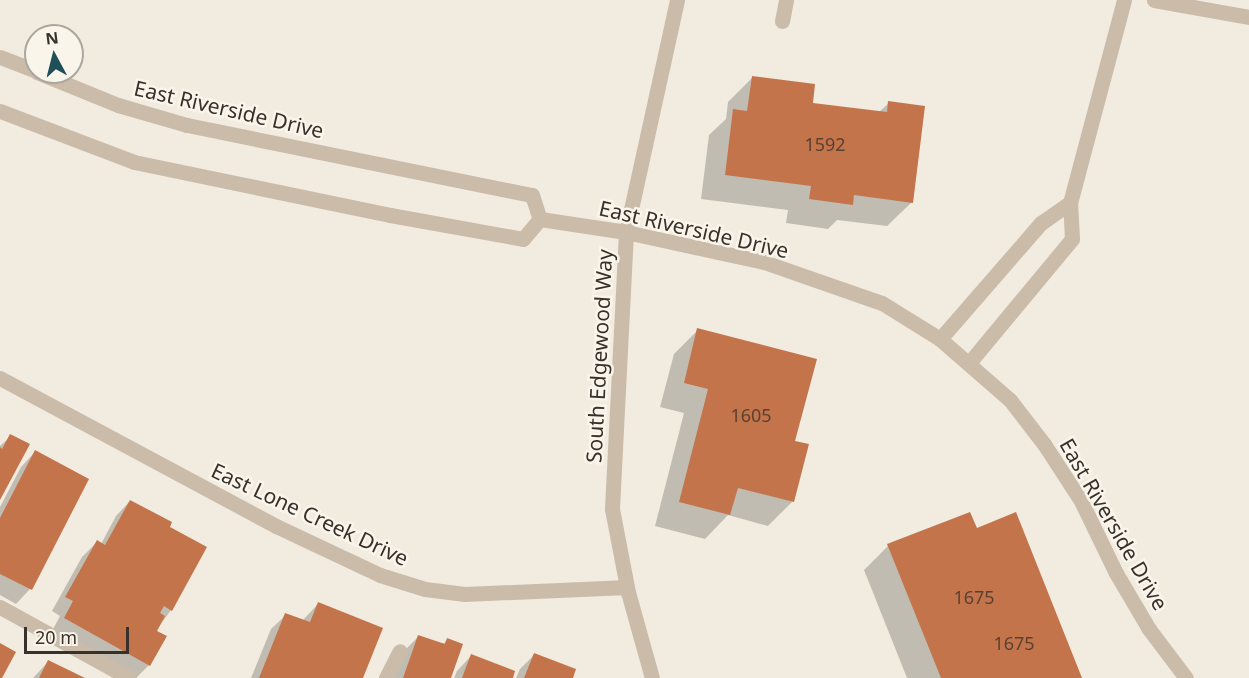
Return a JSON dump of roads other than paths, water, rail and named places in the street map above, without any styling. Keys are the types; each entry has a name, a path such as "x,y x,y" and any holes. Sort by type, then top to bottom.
{"street":[{"name":"South Edgewood Way","path":"652,678 627,587 612,509 626,232 676,0"},
{"path":"782,21 786,0"},
{"path":"969,363 1072,239 1070,203 1124,0"},
{"path":"1154,0 1249,17"},
{"name":"East Riverside Drive","path":"0,57 24,67"},
{"name":"East Riverside Drive","path":"66,84 118,105 187,125 532,195 540,219 626,232 764,262 882,303 940,339 1010,400 1044,444 1081,501 1116,573 1149,629 1186,678"},
{"path":"0,111 134,162 390,215 523,239 540,219"},
{"path":"940,339 1041,223 1070,203"},
{"name":"East Lone Creek Drive","path":"0,378 276,526 380,575 425,589 465,594 627,587"},
{"path":"0,607 129,678"},
{"path":"386,678 400,651"}]}
